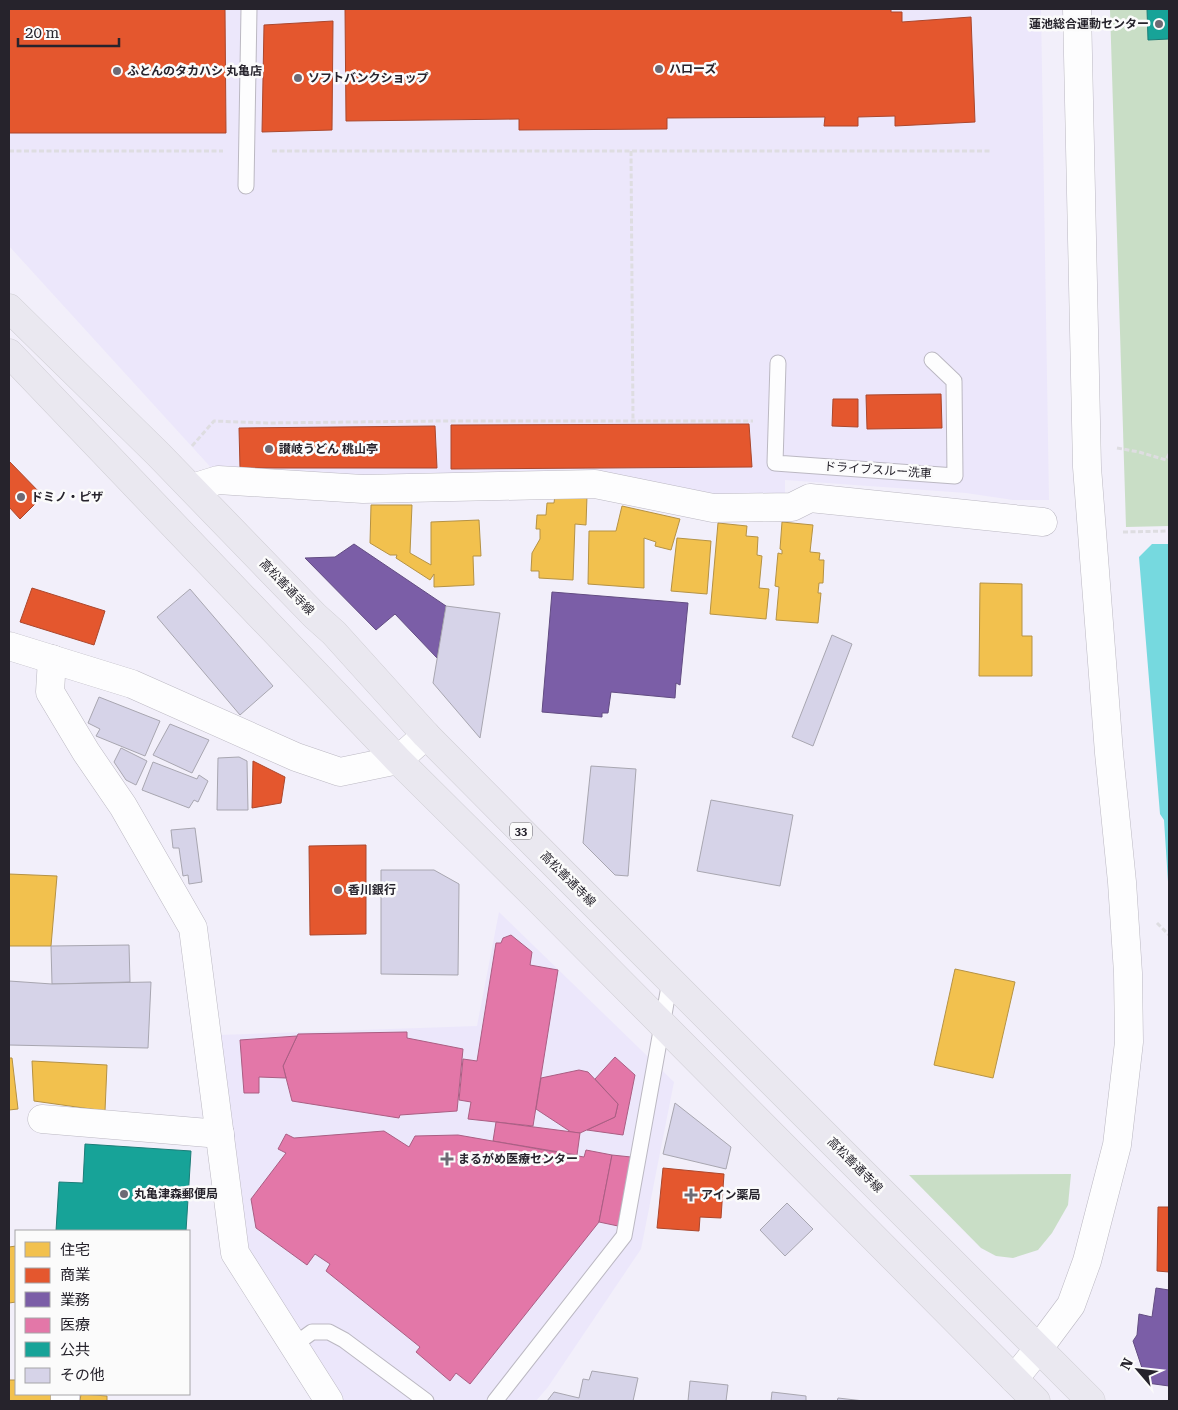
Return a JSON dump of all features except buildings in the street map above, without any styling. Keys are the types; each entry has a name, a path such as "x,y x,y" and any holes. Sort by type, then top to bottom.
{"main road":[{"name":"高松善通寺線","path":"9,308 192,488 315,616 334,633 426,734 670,981 1091,1401"},
{"path":"9,353 398,760 1036,1401"}],"street":[{"path":"1014,1379 1071,1304 1087,1261 1117,1145 1129,1042 1128,973 1087,467 1077,9"},
{"path":"192,488 218,480 363,489 595,484 713,508 792,507 810,498 1043,522"},
{"path":"9,646 132,684 296,757 340,772 398,760 426,734"},
{"path":"52,659 50,692 86,752 123,806 192,928 235,1253 329,1401"},
{"path":"42,1119 220,1134"}],"lane":[{"path":"246,186 249,9"},
{"name":"ドライブスルー洗車","path":"778,363 775,463 955,476 954,381 932,360"},
{"path":"495,1401 624,1236 670,981"},
{"path":"294,1346 312,1332 329,1332 344,1340 426,1401"}],"path":[{"path":"9,151 992,151"},
{"path":"631,151 633,421"},
{"path":"189,449 214,421 267,423 758,421"},
{"path":"1117,448 1166,460 1169,454"},
{"path":"1120,532 1169,531"},
{"path":"1154,920 1169,935"}],"shaded area":[{"path":"9,9 1041,9 1049,500 1013,500 966,493 785,480 785,498 360,481 215,472 9,246"},
{"name":"まるがめ医療センター","path":"499,912 674,1082 641,1249 548,1387 536,1401 345,1401 336,1391 242,1244 218,1035 477,1026"}],"green space":[{"path":"1110,9 1169,9 1169,526 1126,527"},
{"path":"1071,1174 1068,1205 1052,1233 1038,1250 1013,1258 996,1256 981,1248 909,1175"}],"water":[{"path":"1152,544 1169,544 1169,897 1164,820 1160,814 1139,557"}],"place":[{"name":"蓮池総合運動センター","path":"1159,24"},
{"name":"ハローズ","path":"659,69"},
{"name":"ふとんのタカハシ 丸亀店","path":"117,71"},
{"name":"ソフトバンクショップ","path":"298,78"},
{"name":"讃岐うどん 桃山亭","path":"269,449"},
{"name":"ドミノ・ピザ","path":"21,497"},
{"name":"香川銀行","path":"338,890"},
{"name":"まるがめ医療センター","path":"447,1159"},
{"name":"丸亀津森郵便局","path":"124,1194"},
{"name":"アイン薬局","path":"691,1195"}]}
